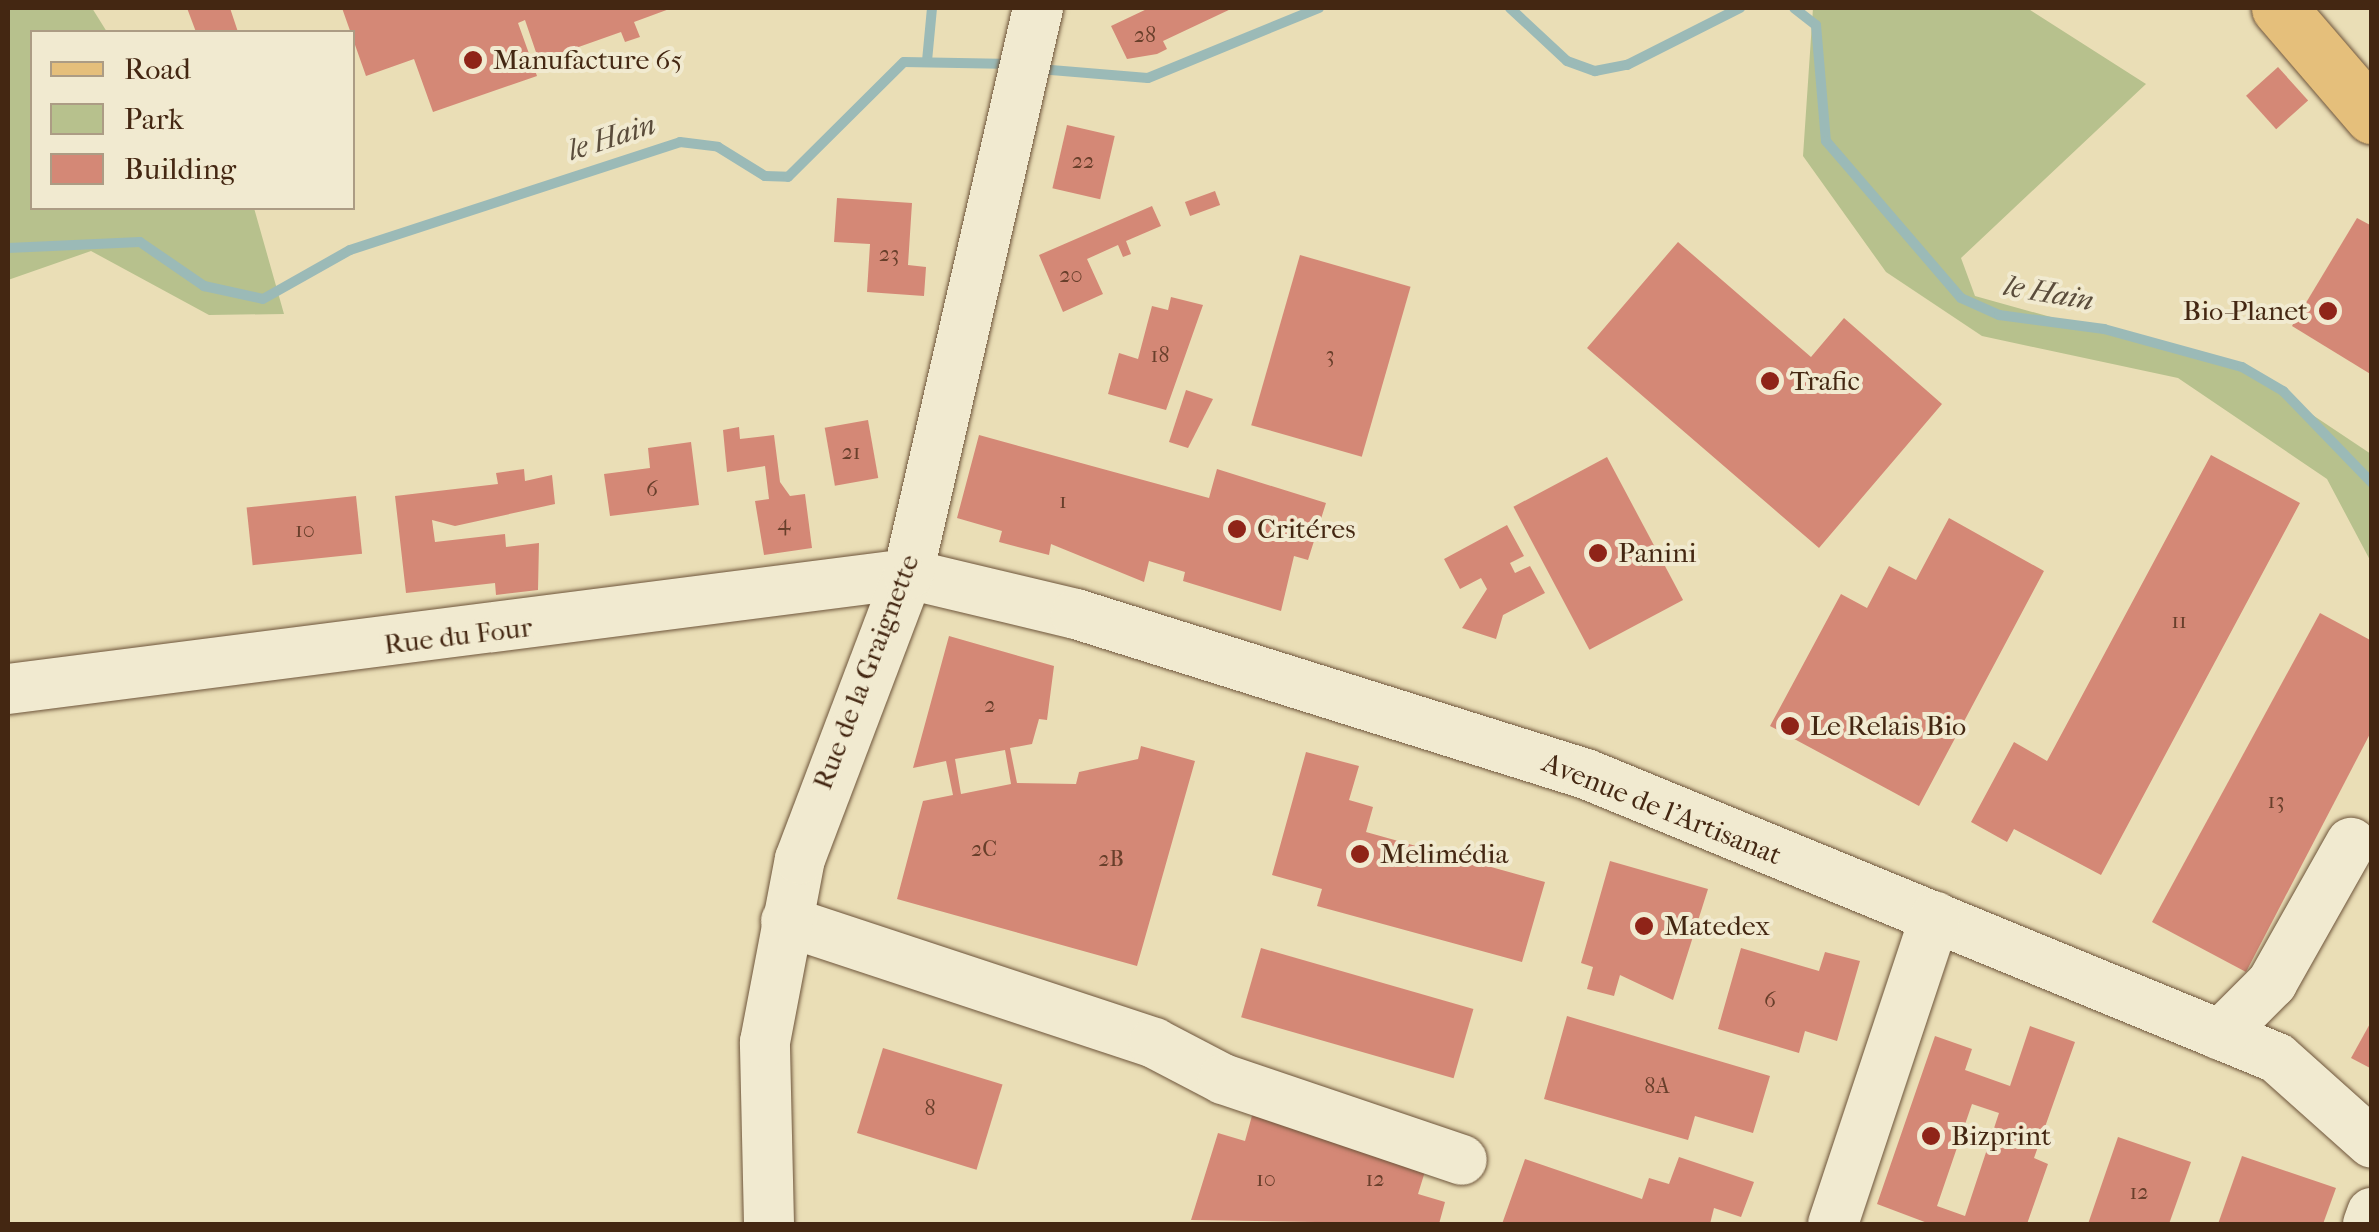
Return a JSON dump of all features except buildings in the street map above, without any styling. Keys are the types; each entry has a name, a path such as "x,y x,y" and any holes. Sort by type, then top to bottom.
{"main road":[{"path":"2279,8 2372,116"}],"street":[{"name":"Rue de la Graignette","path":"770,1224 765,1042 786,921 820,788 908,574 1031,41"},
{"name":"Rue du Four","path":"8,689 908,574"},
{"name":"Avenue de l'Artisanat","path":"908,574 1076,614 1586,774 2276,1058 2372,1143"},
{"path":"2220,1035 2272,983 2350,843"},
{"path":"1834,1224 1935,918"},
{"path":"786,921 1154,1044 1223,1079 1462,1160"},
{"path":"2368,1224 2372,1214"}],"green space":[{"path":"92,8 106,30 30,30 30,210 255,210 284,314 209,315 91,251 8,280 8,10"},
{"path":"1813,8 2027,8 2146,84 1961,258 1975,296 2248,372 2371,454 2371,562 2327,479 2178,378 1982,336 1886,272 1803,156"}],"waterway":[{"path":"927,61 932,8"},
{"name":"le Hain","path":"1039,69 1148,78 1319,8"},
{"name":"le Hain","path":"1510,8 1567,61 1595,71 1627,65 1740,8"},
{"name":"le Hain","path":"1794,8 1816,25 1826,141 1961,298 1999,315 2104,329 2242,367 2283,391 2372,483"},
{"name":"le Hain","path":"8,248 140,242 204,286 263,299 350,250 680,142 718,147 765,176 788,177 904,62 1013,64"}],"place":[{"name":"Manufacture 65","path":"473,60"},
{"name":"Bio-Planet","path":"2328,311"},
{"name":"Trafic","path":"1770,381"},
{"name":"Critéres","path":"1237,529"},
{"name":"Panini","path":"1598,553"},
{"name":"Le Relais Bio","path":"1790,726"},
{"name":"Melimédia","path":"1360,854"},
{"name":"Matedex","path":"1644,926"},
{"name":"Bizprint","path":"1931,1136"}]}
